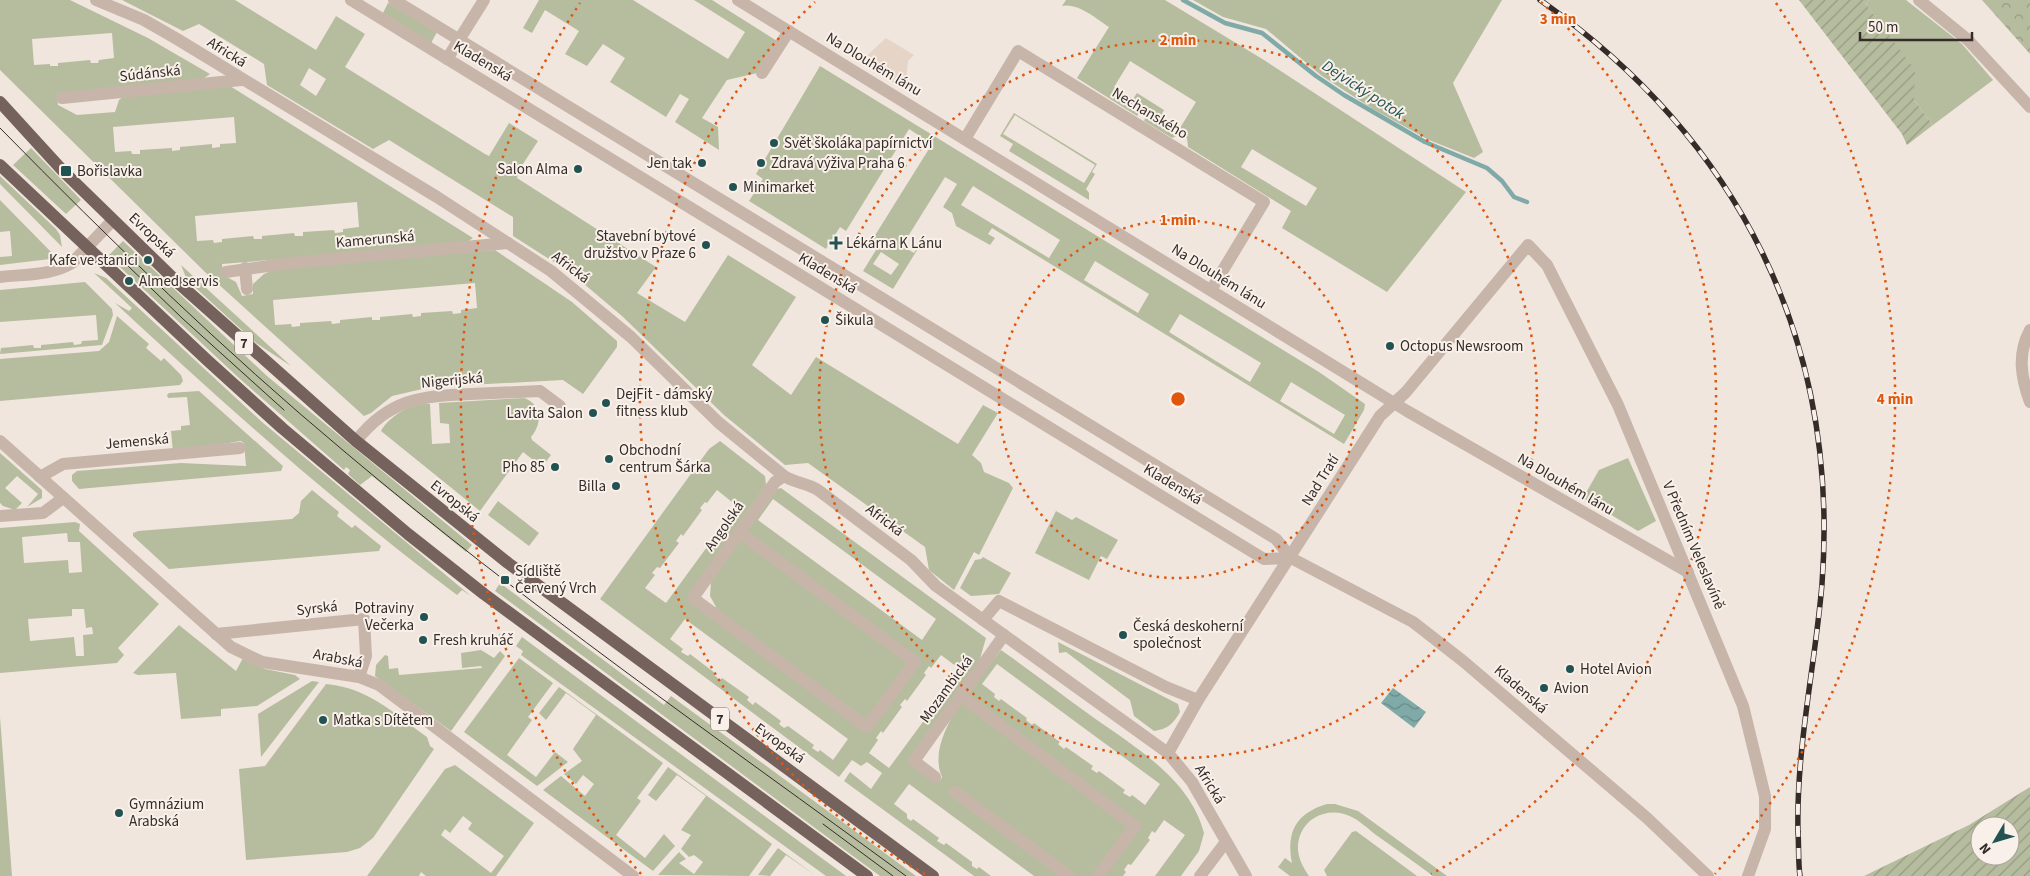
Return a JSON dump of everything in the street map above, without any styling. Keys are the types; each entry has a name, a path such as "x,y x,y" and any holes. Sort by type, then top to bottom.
{"main road":[{"name":"Evropská","path":"0,102 112,220 233,334 356,441 508,563 933,876"},
{"path":"0,165 86,248 282,428 408,534 484,594 866,876"}],"street":[{"name":"Africká","path":"96,0 144,20 437,196 551,271 631,337 718,422 784,476 792,481 808,484 818,490 911,560 936,586 1168,753 1192,782 1246,876"},
{"name":"Kladenská","path":"351,0 1264,559 1292,558"},
{"name":"Kladenská","path":"394,0 1276,539 1292,558 1413,622 1463,661 1632,806 1708,876"},
{"path":"447,59 484,0"},
{"name":"Na Dlouhém lánu","path":"738,0 1394,402 1688,572"},
{"path":"1919,0 1968,40 2030,108"},
{"path":"762,73 789,31"},
{"name":"Nechanského","path":"965,139 1018,52 1264,202 1211,290"},
{"name":"Súdánská","path":"62,98 241,80"},
{"path":"0,276 55,272 72,263 112,220"},
{"name":"Kamerunská","path":"226,272 245,268 508,243"},
{"name":"Nad Tratí","path":"1168,753 1198,700 1292,558 1380,416 1406,392 1528,245"},
{"name":"V Předním Veleslavíně","path":"1528,245 1547,264 1618,405 1743,706 1765,796 1765,829 1748,876"},
{"path":"245,268 247,289"},
{"path":"2030,330 2022,350 2021,374 2030,402"},
{"name":"Nigerijská","path":"356,441 375,420 408,401 428,396 540,391 560,406"},
{"name":"Arabská","path":"0,441 231,646 262,662 359,677 379,685 633,876"},
{"name":"Jemenská","path":"40,477 63,464 240,448"},
{"name":"Angolská","path":"739,532 915,662 867,727 693,598 739,532 775,482 784,476"},
{"path":"0,516 43,514 63,498"},
{"path":"983,620 998,601 1166,687 1198,700"},
{"name":"Syrská","path":"216,634 364,619 366,656 359,677"},
{"name":"Mozambická","path":"935,777 914,761 1004,635"},
{"path":"961,696 1135,826 1098,876"},
{"path":"954,792 1069,876"},
{"path":"1200,876 1225,842"}],"green space":[{"path":"0,0 70,0 148,38 210,74 203,79 192,82 57,94 58,105 77,115 115,112 119,100 124,96 230,86 473,238 464,244 222,264 223,275 236,282 242,296 253,294 253,284 264,274 278,268 495,250 572,302 617,341 617,347 583,394 563,380 431,387 392,396 371,413 364,416 205,272 0,70","holes":["112,33 114,58 99,60 98,63 91,63 90,60 58,63 58,66 50,66 50,64 34,65 32,39","234,117 236,143 220,144 220,147 212,148 212,144 180,147 180,150 172,151 172,148 140,150 140,154 132,154 131,151 115,152 113,127","357,202 359,227 343,229 343,232 335,233 334,230 303,232 303,236 295,236 294,233 262,236 262,239 254,239 253,236 222,239 222,242 214,243 213,240 197,241 195,216","475,283 477,308 461,310 461,313 453,314 452,311 421,313 421,316 413,317 412,314 380,317 380,320 372,320 372,317 340,320 340,323 332,324 331,321 300,323 300,326 292,327 291,324 275,325 273,300"]},
{"path":"122,0 235,0 316,50 336,16 365,34 345,67 485,154 489,156 509,123 538,141 519,170 517,178 656,267 637,293 685,322 728,255 796,297 752,365 791,395 816,357 958,444 983,405 998,413 972,455 981,463 984,472 1009,483 1013,488 979,555 974,552 954,590 929,570 925,547 808,463 785,465 724,415 622,316 571,273 513,236 513,217 389,140 373,149 267,85 264,64 199,24 183,31","holes":["309,68 326,79 316,96 300,85"]},
{"path":"539,0 633,0 728,59 745,32 694,0 712,0 777,41 757,73 727,80 702,118 718,127 719,150 675,122 689,99 680,94 666,117 610,82 625,58 603,44 587,66 565,54 579,31 545,10 532,33 523,28"},
{"path":"1066,0 1165,0 1264,60 1466,192 1387,292 1282,228 1291,211 1188,147 1187,138 1181,134 1172,138 1144,121 1146,116 1140,112 1137,116 1077,78 1109,27 1074,6 1062,6","holes":["1130,61 1196,102 1180,128 1161,116 1164,110 1137,93 1133,99 1114,87","1252,149 1317,188 1306,206 1241,167"]},
{"path":"1193,0 1502,0 1453,83 1483,152 1474,158 1429,140 1373,109 1322,76 1266,29 1223,17"},
{"path":"1799,0 1869,0 1866,4 1915,70 1914,100 1933,125 1907,145 1902,134"},
{"path":"1869,0 1906,0 1962,44 1993,80 1933,125 1914,100 1914,70 1866,4"},
{"path":"1982,0 2030,0 2030,54"},
{"path":"388,3 437,32 431,43 383,13"},
{"path":"820,66 1319,372 1365,404 1364,410 1344,444 992,228 988,234 995,238 990,245 956,226 952,213 943,207 957,184 945,177 902,246 914,253 927,234 893,289 863,271 876,250 869,245 932,144 909,129 846,231 840,227 826,249 749,201 763,179 756,174","holes":["973,186 1060,240 1049,258 961,205","881,252 899,264 891,275 873,264","1095,261 1149,294 1138,313 1084,280","1180,314 1261,363 1250,382 1169,332","1291,382 1345,415 1334,434 1280,401"]},
{"path":"1014,113 1097,164 1092,172 1095,174 1086,189 1089,193 1089,200 1009,151 1013,144 1000,136","holes":["1015,115 1095,165 1084,183 1003,134"]},
{"path":"31,148 81,200 66,214 13,165"},
{"path":"0,176 56,229 60,235 62,247 0,184"},
{"path":"0,200 53,254 50,259 0,265 0,257 12,256 10,231 0,232"},
{"path":"123,241 267,376 472,545 466,552 372,476 360,485 348,474 350,470 346,467 344,470 240,379 108,256"},
{"path":"181,265 291,366 256,343 187,280"},
{"path":"94,273 106,278 262,422 471,596 462,590 457,595 368,526 282,454 115,303 129,311 132,308"},
{"path":"85,282 112,309 113,315 102,345 0,354 1,348 33,345 34,348 41,348 41,345 73,342 74,345 81,344 82,341 98,340 96,315 0,322 0,290"},
{"path":"117,316 149,344 146,348 161,361 164,358 181,375 183,381 180,385 0,401 0,359 99,351 109,342"},
{"path":"199,391 283,466 281,471 79,489 72,481 72,475 77,471 181,463 246,466 244,443 241,441 173,452 171,431 181,430 181,426 190,425 187,397 168,398 167,395 169,393"},
{"path":"524,398 535,405 539,415 535,432 531,437 532,440 551,455 542,467 523,452 480,511 381,431 390,420 402,411 416,405 430,404 432,444 450,443 449,424 440,423 439,403"},
{"path":"720,441 765,476 766,485 688,597 709,613 716,607 710,596 711,581 777,489 781,488 986,638 979,662 911,758 940,780 942,777 938,761 947,727 968,693 1001,650 1141,751 1173,780 1186,796 1197,813 1204,833 1199,851 1181,876 1155,876 1185,835 1164,820 1155,833 1152,831 1148,838 1150,840 1131,865 1128,864 1123,876 1034,876 909,784 894,804 907,814 907,818 911,821 913,819 939,838 937,841 944,845 946,843 972,862 972,866 977,869 979,867 991,876 974,876 844,781 850,772 871,789 882,773 867,762 861,766 852,760 839,777 600,599 709,449","holes":["717,490 737,506 666,603 645,588 655,575 652,573 657,567 660,568 679,543 676,541 681,534 683,536 702,510 700,508 705,502 707,503","773,499 936,619 922,640 758,520","685,619 848,739 833,760 820,750 818,752 812,748 814,745 788,726 784,728 779,724 781,721 755,702 753,705 747,700 749,697 722,678 720,680 714,675 715,673 690,654 688,656 681,652 683,649 670,639","941,655 961,670 889,768 869,753 878,740 876,738 881,731 883,733 902,707 900,705 905,699 907,701 926,675 924,673 929,666 931,668","997,664 1160,784 1145,805 1132,795 1130,797 1123,793 1125,790 1099,771 1097,773 1091,769 1093,766 1066,747 1064,749 1058,744 1060,742 1034,723 1032,725 1026,720 1027,718 1001,699 999,701 994,697 995,694 982,684"]},
{"path":"0,453 42,490 42,498 27,507 38,494 17,476 5,488 22,503 15,510 0,503"},
{"path":"1628,458 1656,521 1638,531 1583,498 1599,470"},
{"path":"312,490 339,512 337,516 352,528 355,525 381,546 379,551 169,569 133,536 133,533 138,531 292,519 299,513 301,501"},
{"path":"498,501 539,533 529,546 488,515"},
{"path":"1056,511 1072,520 1076,517 1118,540 1107,559 1101,556 1089,580 1035,553"},
{"path":"75,522 80,524 79,531 159,604 118,648 124,655 117,663 0,673 0,528","holes":["67,533 68,542 80,542 82,572 69,573 68,560 24,563 22,537","72,609 84,609 86,628 92,627 93,634 83,635 84,656 76,656 74,637 30,641 28,619 72,616"]},
{"path":"983,557 1011,573 999,594 971,596 960,588 975,560"},
{"path":"500,583 664,705 671,696 916,876 880,876 495,591"},
{"path":"179,625 236,671 243,658 265,669 295,675 300,679 257,706 221,709 221,716 181,719 176,673 138,675 133,673"},
{"path":"522,637 846,876 826,876 521,655 523,651 516,646"},
{"path":"1058,642 1178,704 1180,712 1170,725 1154,731 1134,716 1130,700 1066,652 1059,653"},
{"path":"481,650 494,658 500,651 505,656 451,731 375,676 376,665 385,655 388,656 389,669 398,668 399,675 482,668 481,666 462,668 461,653"},
{"path":"519,658 553,683 528,717 532,720 507,755 536,777 555,752 568,762 537,786 464,732"},
{"path":"312,681 319,682 261,757 258,714"},
{"path":"326,684 341,686 368,696 380,703 427,737 430,746 434,749 373,838 360,848 347,852 246,860 239,769 265,766"},
{"path":"559,687 663,763 637,798 641,801 616,835 645,858 664,834 675,846 653,871 543,790 561,776 585,796 594,784 583,775 576,784 564,774 582,761 573,749 596,715 566,693 546,720 539,713"},
{"path":"0,717 12,876 0,876"},
{"path":"455,765 534,823 496,876 426,876 421,872 419,876 367,876 445,769","holes":["463,816 472,823 468,829 504,856 491,873 441,835 445,829 450,833"]},
{"path":"668,767 772,844 749,876 658,875 679,852 686,859 679,863 694,874 703,862 694,855 689,857 681,849 691,835 681,830 706,796 677,775 656,801 648,795"},
{"path":"2030,787 2030,876 1864,876 1970,824 1970,866 2020,866 2020,816 1983,816"},
{"path":"1327,804 1335,804 1358,811 1447,876 1433,876 1357,820 1348,815 1331,813 1313,819 1304,827 1301,833 1298,845 1299,856 1309,876 1290,876 1278,867 1285,858 1292,863 1291,842 1292,833 1296,825 1308,813"},
{"path":"1356,831 1417,876 1327,876 1324,870 1352,832"},
{"path":"778,848 816,876 786,855 770,876 758,875"}],"shaded area":[{"path":"886,38 914,55 908,61 905,90 860,62"}],"water":[{"path":"1393,688 1426,712 1414,728 1381,703"}],"waterway":[{"name":"Dejvický potok","path":"1183,0 1225,23 1262,33 1316,76 1344,95 1425,142 1487,168 1502,181 1514,197 1527,202"}],"tram line":[{"path":"0,128 212,335 345,452 482,563 551,616 906,876"},
{"path":"126,264 182,318 284,410"},
{"path":"823,824 893,876"}],"railway":[{"path":"1540,0 1610,55 1671,116 1721,182 1762,253 1793,329 1814,410 1823,495 1822,584 1803,739 1798,801 1800,876"}],"place":[{"name":"Svět školáka papírnictví","path":"774,143"},
{"name":"Jen tak","path":"702,163"},
{"name":"Zdravá výživa Praha 6","path":"761,163"},
{"name":"Salon Alma","path":"578,169"},
{"name":"Bořislavka","path":"66,171"},
{"name":"Minimarket","path":"733,187"},
{"name":"Lékárna K Lánu","path":"836,243"},
{"name":"Stavební bytové družstvo v Praze 6","path":"706,245"},
{"name":"Kafe ve stanici","path":"148,260"},
{"name":"Almed servis","path":"129,281"},
{"name":"Šikula","path":"825,320"},
{"name":"Octopus Newsroom","path":"1390,346"},
{"name":"DejFit - dámský fitness klub","path":"606,403"},
{"name":"Lavita Salon","path":"593,413"},
{"name":"Obchodní centrum Šárka","path":"609,459"},
{"name":"Pho 85","path":"555,467"},
{"name":"Billa","path":"616,486"},
{"name":"Sídliště Červený Vrch","path":"505,580"},
{"name":"Potraviny Večerka","path":"424,617"},
{"name":"Česká deskoherní společnost","path":"1123,635"},
{"name":"Fresh kruháč","path":"423,640"},
{"name":"Hotel Avion","path":"1570,669"},
{"name":"Avion","path":"1544,688"},
{"name":"Matka s Dítětem","path":"323,720"},
{"name":"Gymnázium Arabská","path":"119,813"}]}
